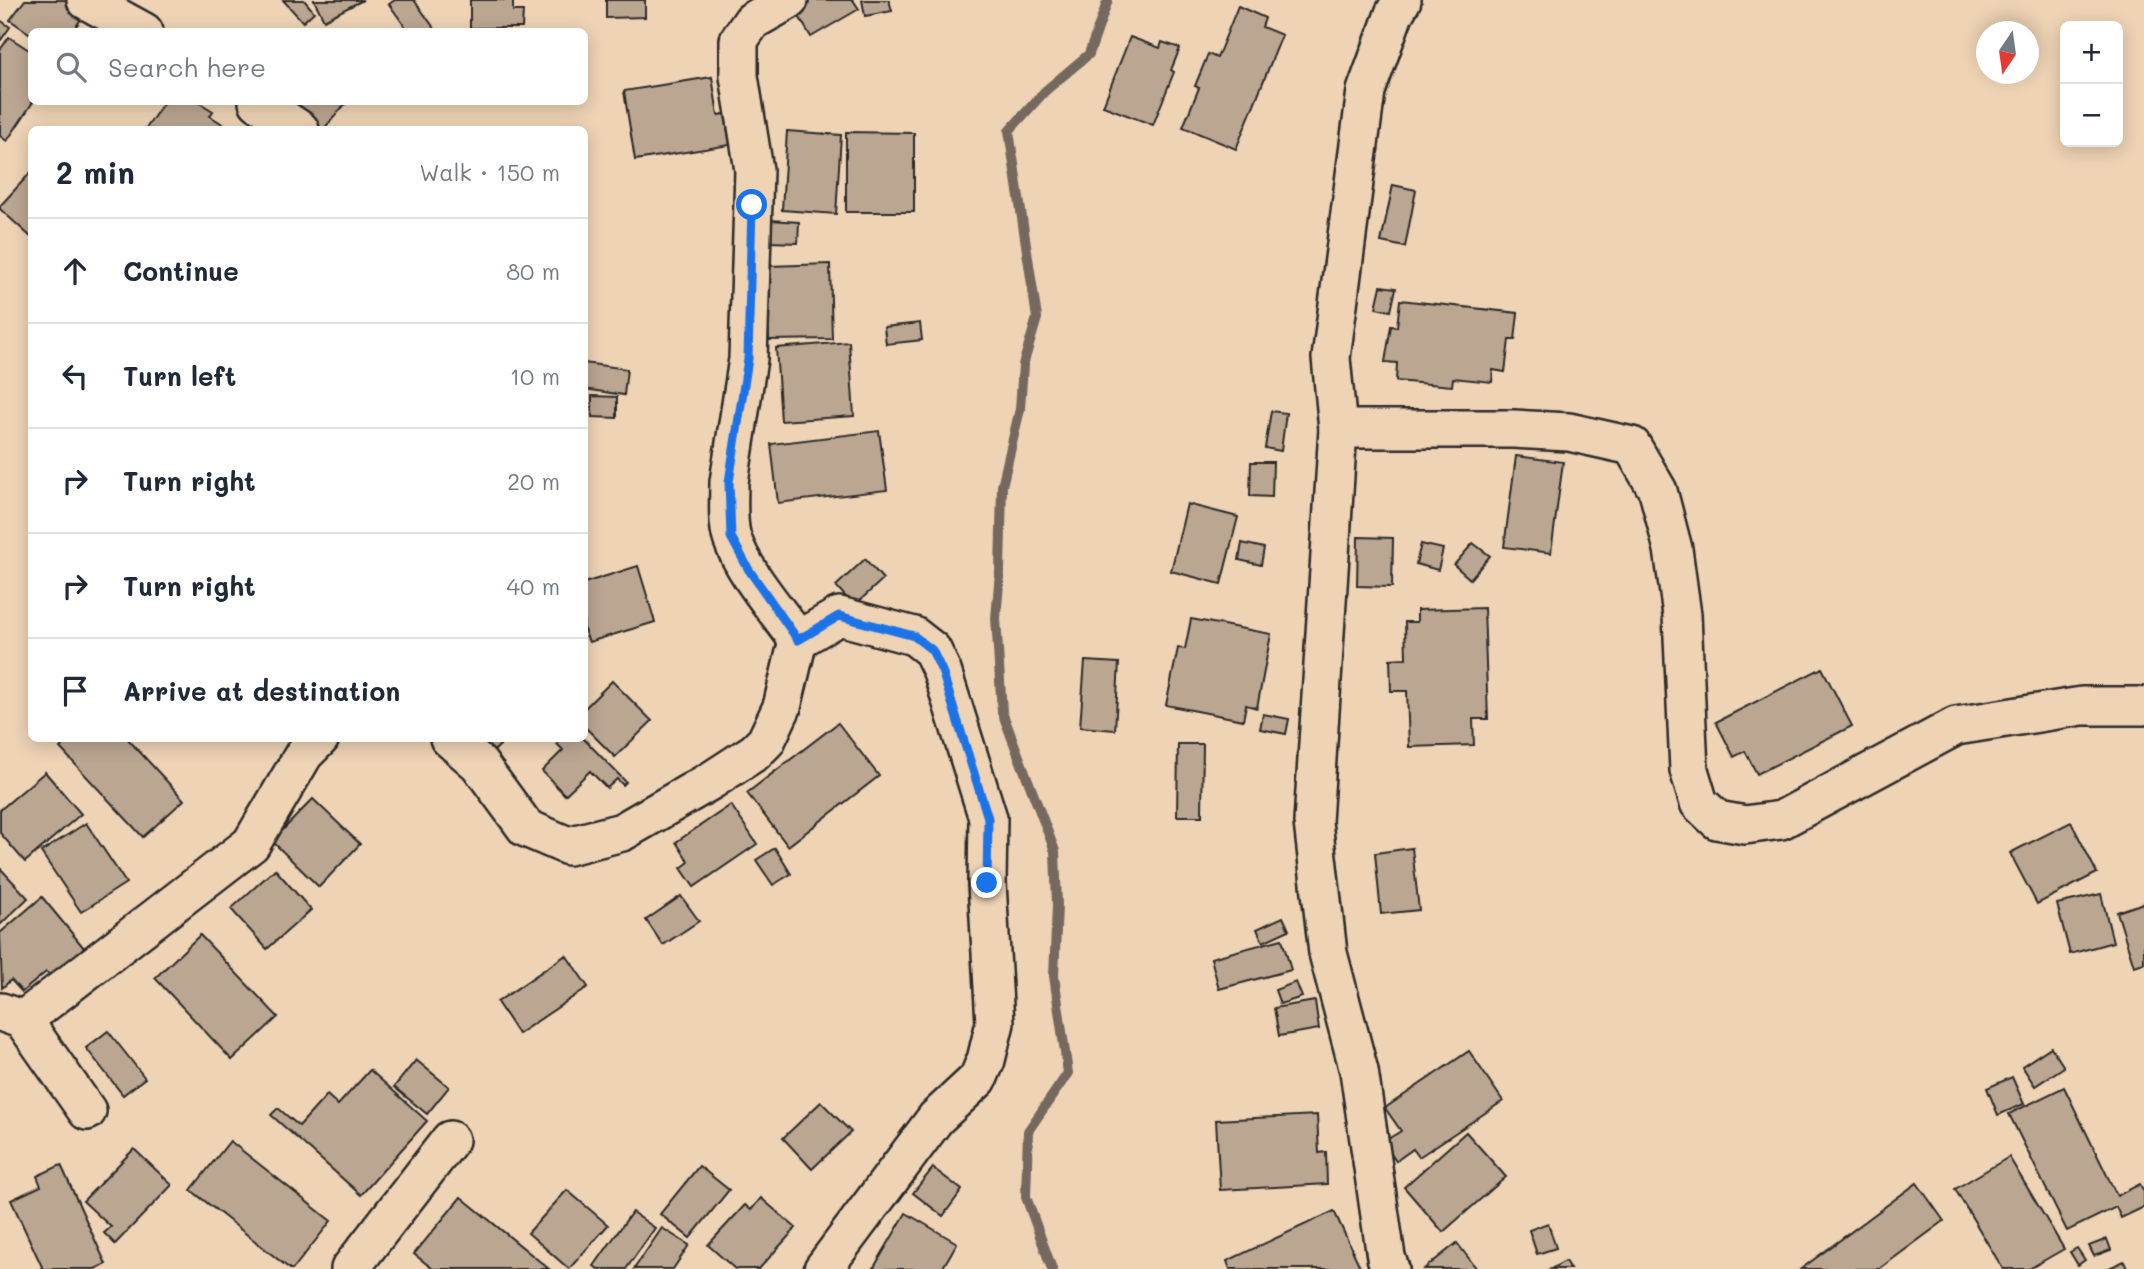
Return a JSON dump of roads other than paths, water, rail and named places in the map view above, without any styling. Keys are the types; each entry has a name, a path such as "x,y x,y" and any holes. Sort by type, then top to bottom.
{"street":[{"path":"86,0 137,28"},
{"path":"789,0 752,20 739,40 739,76 754,170 748,359 729,490 731,537 749,570 798,640"},
{"path":"1390,1269 1359,1071 1328,954 1313,822 1338,429 1331,359 1366,91 1394,14 1402,0"},
{"path":"262,105 294,126"},
{"path":"1338,429 1513,429 1569,432 1632,446 1658,491 1673,549 1682,615 1689,770 1699,803 1717,820 1745,825 1781,820 1956,726 2082,706 2144,706"},
{"path":"454,742 479,764 526,828 568,846 622,832 755,752 766,741 782,707 798,640 839,616 914,636 932,650 942,671 988,818 987,883 995,1023 986,1060 978,1079 936,1118 823,1269"},
{"path":"87,1111 12,1016 251,844 304,754 316,742"},
{"path":"350,1269 450,1140"}],"waterway":[{"path":"1052,1269 1026,1197 1028,1131 1068,1073 1054,976 1057,905 1055,851 1002,712 996,618 1002,486 1020,409 1023,365 1037,318 1009,131 1045,91 1089,54 1108,0"}]}
